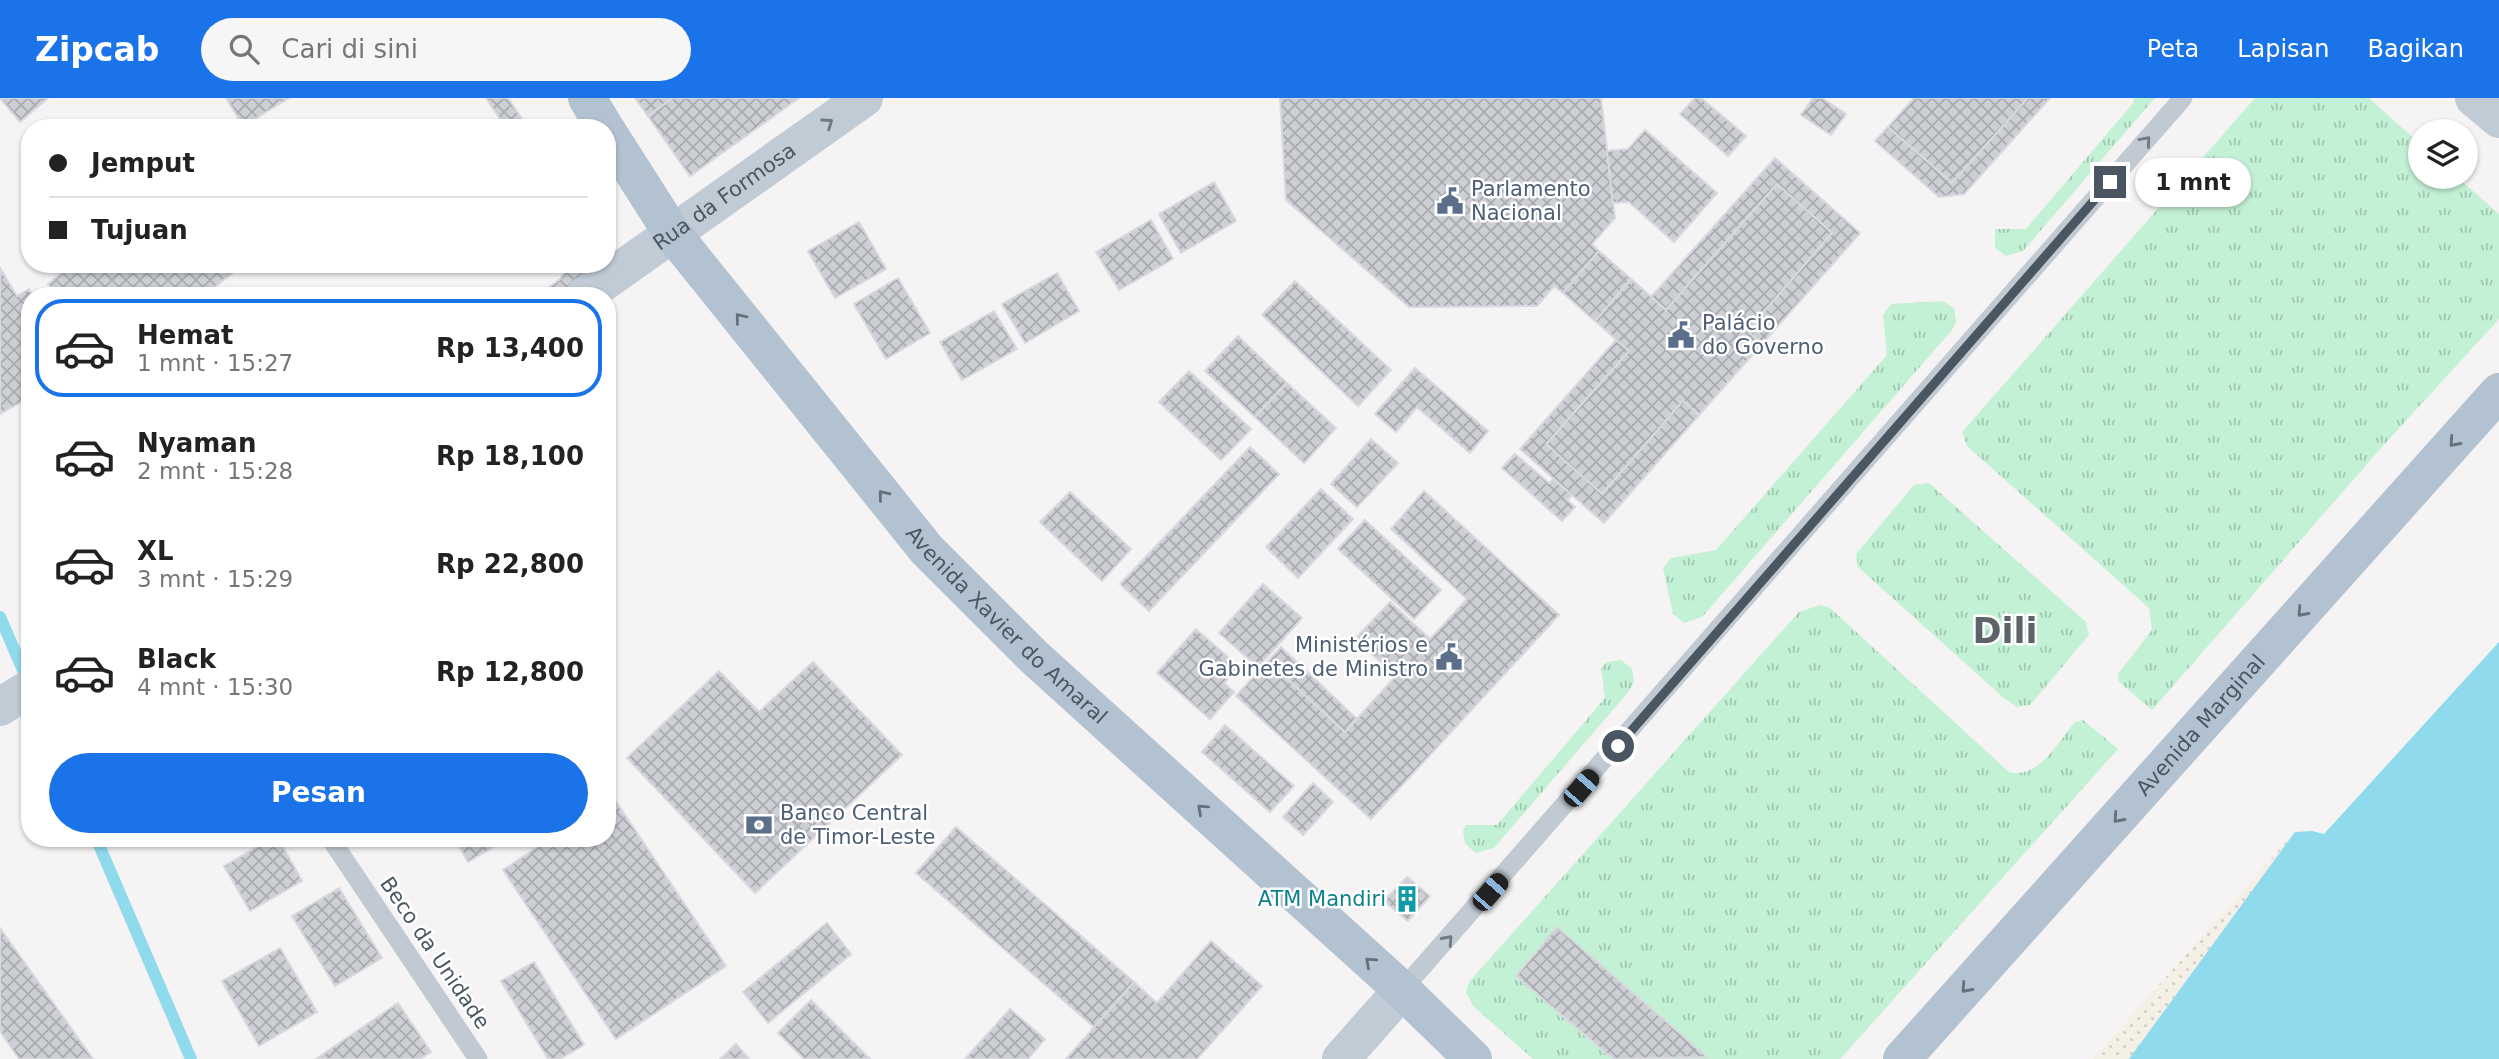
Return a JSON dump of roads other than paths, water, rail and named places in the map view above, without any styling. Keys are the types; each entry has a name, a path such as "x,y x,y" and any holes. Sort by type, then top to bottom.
{"main road":[{"name":"Avenida Xavier do Amaral","path":"587,98 600,119"},
{"name":"Avenida Xavier do Amaral","path":"616,145 672,233 927,550 1033,656 1402,990 1473,1059"},
{"name":"Avenida Marginal","path":"1902,1059 2499,391"}],"street":[{"name":"Rua da Formosa","path":"597,287 864,98"},
{"path":"2474,98 2499,119"},
{"path":"0,707 21,694"},
{"path":"1341,1059 1402,990"}],"lane":[{"path":"1402,990 2183,98"},
{"name":"Beco da Unidade","path":"336,847 478,1059"}],"water":[{"path":"2499,642 2499,1059 2129,1059 2295,832 2312,831 2324,834"}],"waterway":[{"path":"0,617 21,666"},
{"path":"100,847 191,1059"}],"place":[{"name":"Parlamento Nacional","path":"1450,201"},
{"name":"Palácio do Governo","path":"1681,335"},
{"name":"Ministérios e Gabinetes de Ministro","path":"1449,657"},
{"name":"Banco Central de Timor-Leste","path":"759,825"},
{"name":"ATM Mandiri","path":"1407,899"}],"district":[{"name":"Dili","path":"2005,631"}]}
